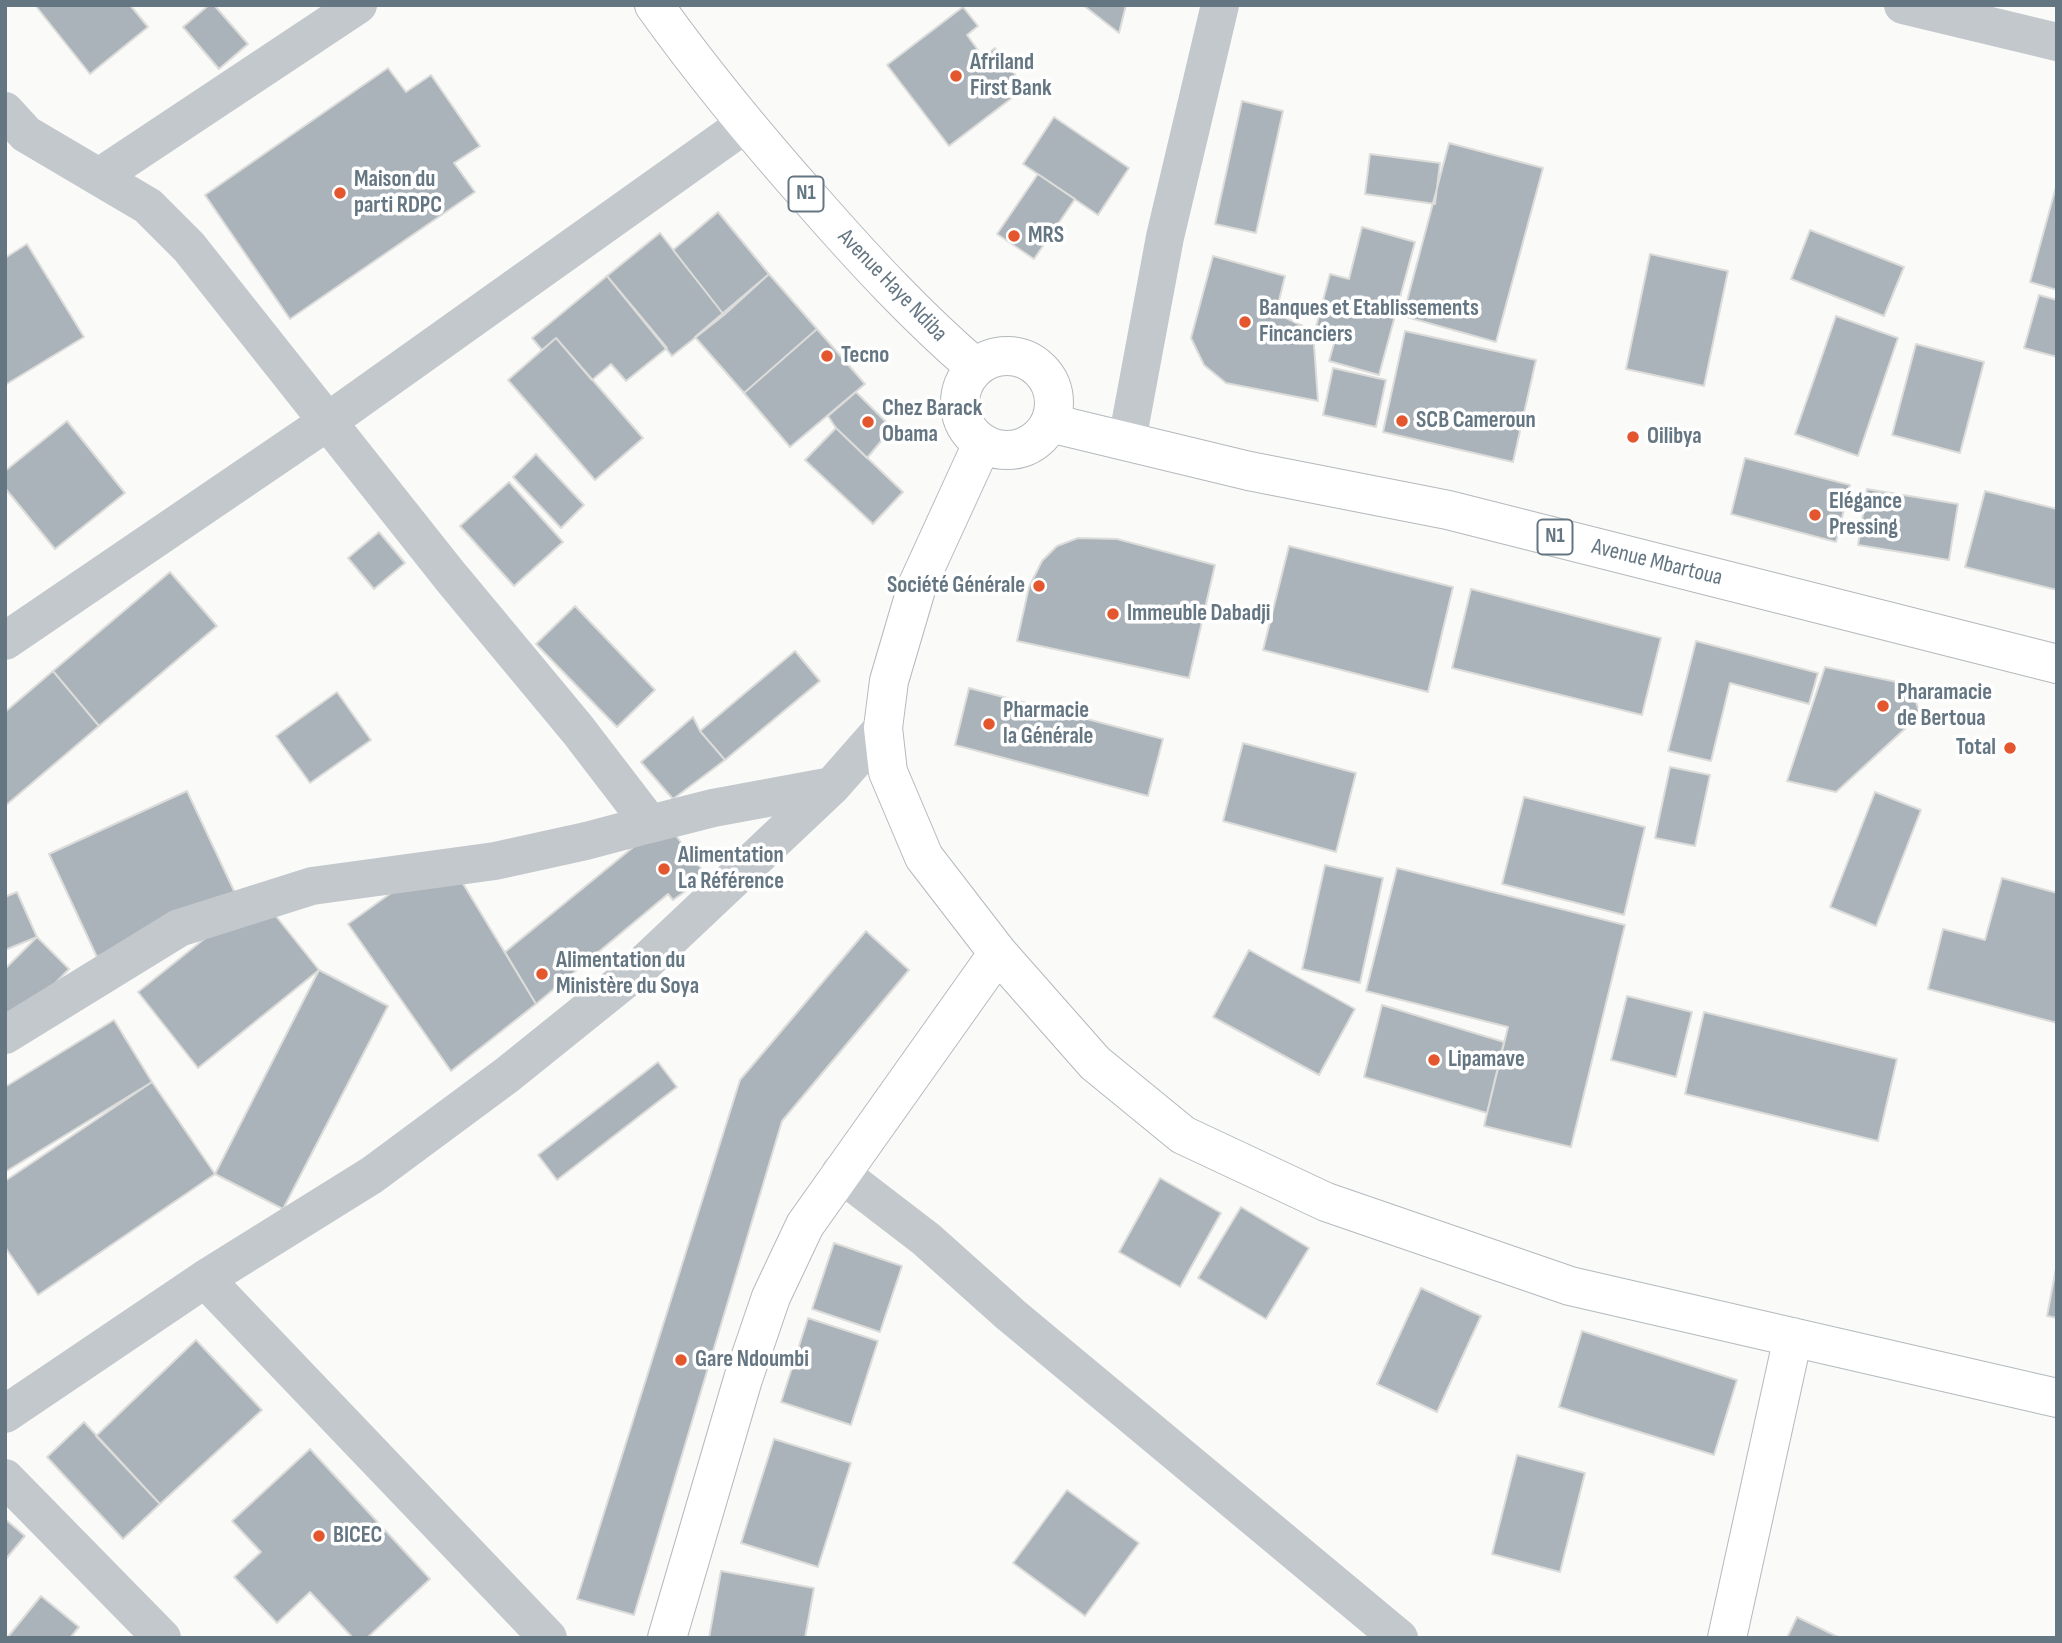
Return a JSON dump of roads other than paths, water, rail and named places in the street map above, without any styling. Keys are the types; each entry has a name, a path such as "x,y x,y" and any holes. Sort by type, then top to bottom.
{"main road":[{"name":"Avenue Haye Ndiba","path":"654,5 744,125 887,286 975,367"},
{"path":"1011,355 1028,360 1043,372 1052,389 1054,407 1051,423 1042,436 1028,446 1013,451 997,450 982,444 969,432 961,415 959,398 964,381 975,367 992,358 1011,355"},
{"name":"Avenue Mbartoua","path":"1051,423 1249,471 1448,510 2057,664"},
{"path":"982,444 917,586 889,681 883,728 888,772 924,857 998,953 1095,1063 1183,1135 1326,1202 1570,1286 2057,1398"},
{"path":"667,1638 743,1379 771,1297 804,1225 998,953"},
{"path":"1727,1638 1793,1337"}],"street":[{"path":"99,177 359,5"},
{"path":"1126,441 1165,237 1220,5"},
{"path":"1903,5 2057,43"},
{"path":"5,111 26,134 148,206 189,247 327,422 578,730 650,824"},
{"path":"5,641 327,422 744,125"},
{"path":"5,1413 205,1279 372,1175 507,1075 635,972 832,786 883,728"},
{"path":"5,1035 178,928 312,886 495,861 713,808 832,786"},
{"path":"840,1173 926,1239 1011,1315 1399,1638"},
{"path":"205,1279 548,1638"},
{"path":"5,1478 162,1638"}],"place":[{"name":"Afriland First Bank","path":"956,76"},
{"name":"Maison du parti RDPC","path":"340,193"},
{"name":"MRS","path":"1014,236"},
{"name":"Banques et Etablissements Fincanciers","path":"1245,322"},
{"name":"Tecno","path":"827,356"},
{"name":"SCB Cameroun","path":"1402,421"},
{"name":"Chez Barack Obama","path":"868,422"},
{"name":"Oilibya","path":"1633,437"},
{"name":"Elégance Pressing","path":"1815,515"},
{"name":"Société Générale","path":"1039,586"},
{"name":"Immeuble Dabadji","path":"1113,614"},
{"name":"Pharamacie de Bertoua","path":"1883,706"},
{"name":"Pharmacie la Générale","path":"989,724"},
{"name":"Total","path":"2010,748"},
{"name":"Alimentation La Référence","path":"664,869"},
{"name":"Alimentation du Ministère du Soya","path":"542,974"},
{"name":"Lipamave","path":"1434,1060"},
{"name":"Gare Ndoumbi","path":"681,1360"},
{"name":"BICEC","path":"319,1536"}]}
